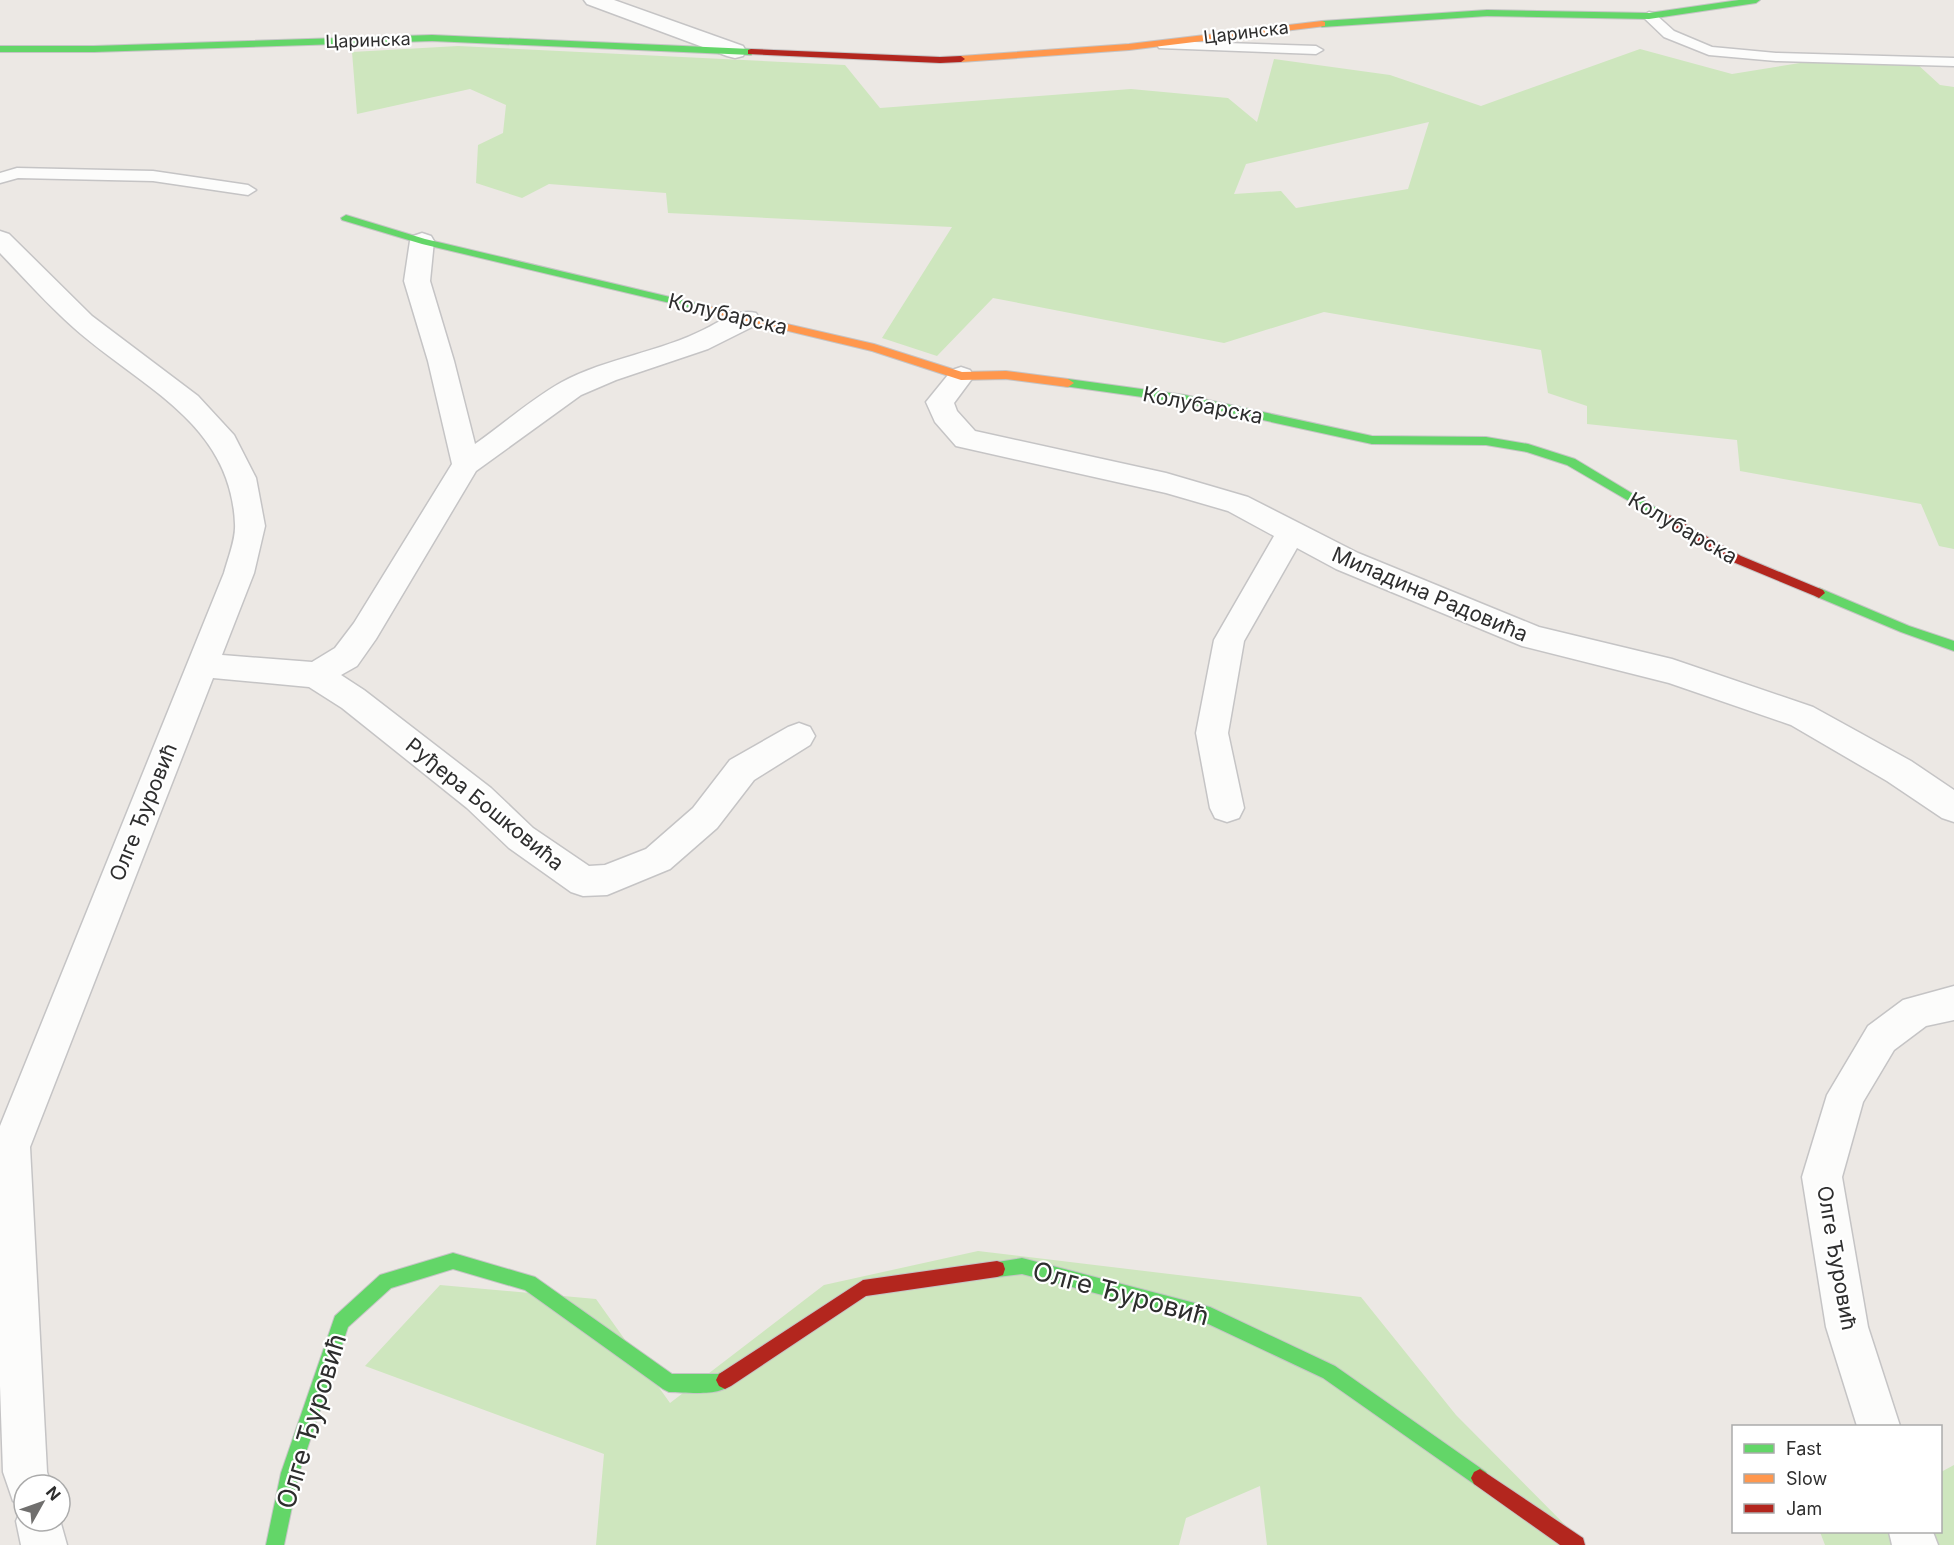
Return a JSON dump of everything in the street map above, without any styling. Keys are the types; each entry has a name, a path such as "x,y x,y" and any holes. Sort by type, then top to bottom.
{"street":[{"name":"Царинска","path":"594,0 735,51"},
{"name":"Царинска","path":"0,49 94,50 432,38 940,60 1148,45 1307,25 1487,13 1649,16 1756,0"},
{"name":"Колубарска","path":"346,218 422,241 874,348 960,376 1006,375 1185,399 1372,440 1486,441 1528,448 1571,462 1737,559 1905,629 1954,646"},
{"name":"Олге Ђуровић","path":"0,239 82,322 188,403 224,442 242,478 250,526 239,573 11,1147 25,1473"},
{"path":"422,241 417,281 441,362 466,464"},
{"path":"316,675 346,657 365,631 466,464 571,389 607,374 699,344 747,319"},
{"name":"Миладина Радовића","path":"960,376 940,402 945,415 966,440 1166,483 1238,504 1347,561 1533,638 1672,671 1802,716 1899,771 1954,808"},
{"path":"1227,808 1212,733 1230,640 1291,532"},
{"name":"Руђера Бошковића","path":"202,665 316,675 353,699 479,798 521,838 583,881 608,880 658,859 705,818 742,770 799,736"},
{"name":"Олге Ђуровић","path":"1878,1425 1846,1327 1822,1177 1846,1095 1881,1038 1916,1012 1954,1003"},
{"name":"Олге Ђуровић","path":"275,1545 290,1473 341,1322 386,1281 453,1261 529,1283 669,1383 722,1383 863,1288 1022,1266 1204,1313 1329,1372 1576,1545"}],"lane":[{"path":"1649,16 1669,34 1709,51 1776,57 1954,62"},
{"path":"1148,45 1316,50"},
{"path":"0,178 17,173 153,176 248,190"}],"green space":[{"path":"458,46 845,65 880,108 1131,89 1228,98 1257,122 1274,59 1390,75 1481,106 1640,49 1732,74 1806,62 1916,63 1940,85 1954,87 1954,549 1939,546 1921,504 1740,471 1737,440 1587,424 1587,406 1548,393 1541,350 1324,312 1224,343 993,298 937,356 882,338 952,227 668,213 666,193 549,184 522,198 476,183 478,145 503,133 506,105 470,89 357,114 352,52","holes":["1429,122 1408,189 1296,208 1281,191 1234,194 1246,164"]},
{"path":"978,1251 1361,1297 1456,1415 1585,1545 1267,1545 1260,1486 1186,1518 1179,1545 596,1545 604,1454 365,1366 440,1285 596,1299 670,1403 824,1285"},
{"path":"1954,1465 1954,1545 1825,1545 1820,1533 1942,1533 1942,1471"}],"traffic: fast":[{"path":"1322,24 1487,13 1649,16 1756,0"},
{"path":"0,49 94,49 432,38 751,52"},
{"path":"346,218 422,241 708,309"},
{"path":"1068,383 1185,399 1372,440 1486,441 1528,448 1571,462 1657,512"},
{"path":"1819,593 1905,629 1954,646"},
{"path":"275,1545 290,1473 341,1322 386,1281 453,1261 529,1283 669,1383 721,1383 725,1380"},
{"path":"997,1269 1022,1266 1204,1313 1329,1372 1480,1478"}],"traffic: slow":[{"path":"961,59 1129,47 1322,24"},
{"path":"708,309 874,348 961,376 1006,375 1068,383"}],"traffic: jam":[{"path":"751,52 961,59"},
{"path":"1657,512 1737,559 1819,593"},
{"path":"725,1380 863,1288 997,1269"},
{"path":"1480,1478 1576,1545"}]}
